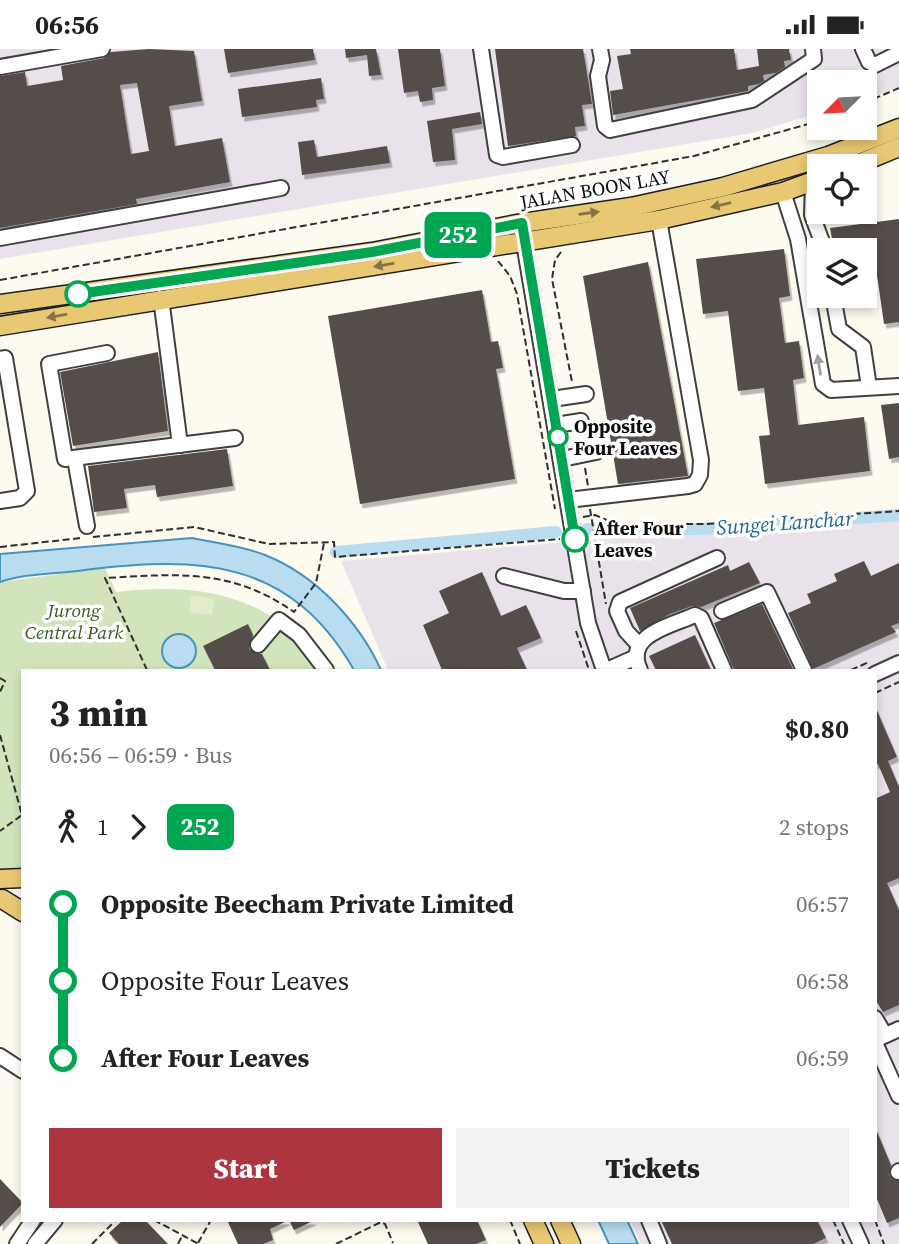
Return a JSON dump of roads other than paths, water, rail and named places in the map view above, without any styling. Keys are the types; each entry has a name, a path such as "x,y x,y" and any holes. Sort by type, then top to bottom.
{"main road":[{"name":"JALAN BOON LAY","path":"0,325 522,232 723,187 828,156 899,128"},
{"path":"877,156 899,147"},
{"name":"JALAN BOON LAY","path":"0,305 522,232 659,220 807,184"},
{"path":"0,879 21,878"},
{"path":"1,899 21,898"},
{"path":"1,899 21,911"},
{"path":"534,1222 544,1244"},
{"path":"561,1222 571,1244"}],"street":[{"path":"0,67 102,49"},
{"path":"481,49 497,155 503,157 572,145"},
{"path":"600,49 602,60 598,76 605,126 610,130 752,100 814,59 813,49"},
{"path":"863,49 869,62 874,65 899,53"},
{"path":"0,238 281,188"},
{"path":"783,191 798,239 823,384 831,390 899,386"},
{"path":"568,500 688,486 695,484 700,475 701,460 659,220"},
{"path":"798,239 818,236 815,224"},
{"path":"522,232 592,640 605,669"},
{"path":"161,298 180,445"},
{"path":"835,308 839,329 863,348 869,387"},
{"path":"107,353 48,365 65,459 236,438"},
{"path":"0,359 5,358 27,491 20,498 0,501"},
{"path":"552,399 580,394"},
{"path":"556,425 581,421"},
{"path":"562,459 589,453"},
{"path":"75,459 87,526"},
{"path":"637,657 617,611 620,602 717,558"},
{"path":"505,576 564,591 583,591"},
{"path":"722,611 768,592 804,669"},
{"path":"607,669 637,657 646,636 695,615 701,618 724,669"},
{"path":"258,645 279,620 299,635 325,669"},
{"path":"877,673 899,663"},
{"path":"899,1029 878,1039 899,1096"},
{"path":"0,1056 21,1070"},
{"path":"17,1244 32,1222"},
{"path":"35,1244 53,1222"},
{"path":"650,1222 659,1244"},
{"path":"850,1222 853,1243"}],"water":[{"path":"192,538 256,552 302,575 334,602 361,635 380,669 353,669 329,633 301,606 271,586 239,573 204,566 167,564 42,574 0,582 0,554"},
{"path":"179,634 191,639 196,651 191,663 179,668 167,663 162,651 167,639"},
{"path":"599,1222 628,1222 638,1244 609,1244"}],"waterway":[{"name":"Sungei Lanchar","path":"587,529 699,529 899,515"},
{"name":"Sungei Lanchar","path":"336,552 556,532"}],"place":[{"name":"Opposite Four Leaves","path":"558,437"},
{"name":"After Four Leaves","path":"575,539"}],"park label":[{"name":"Jurong Central Park","path":"74,621"}]}
